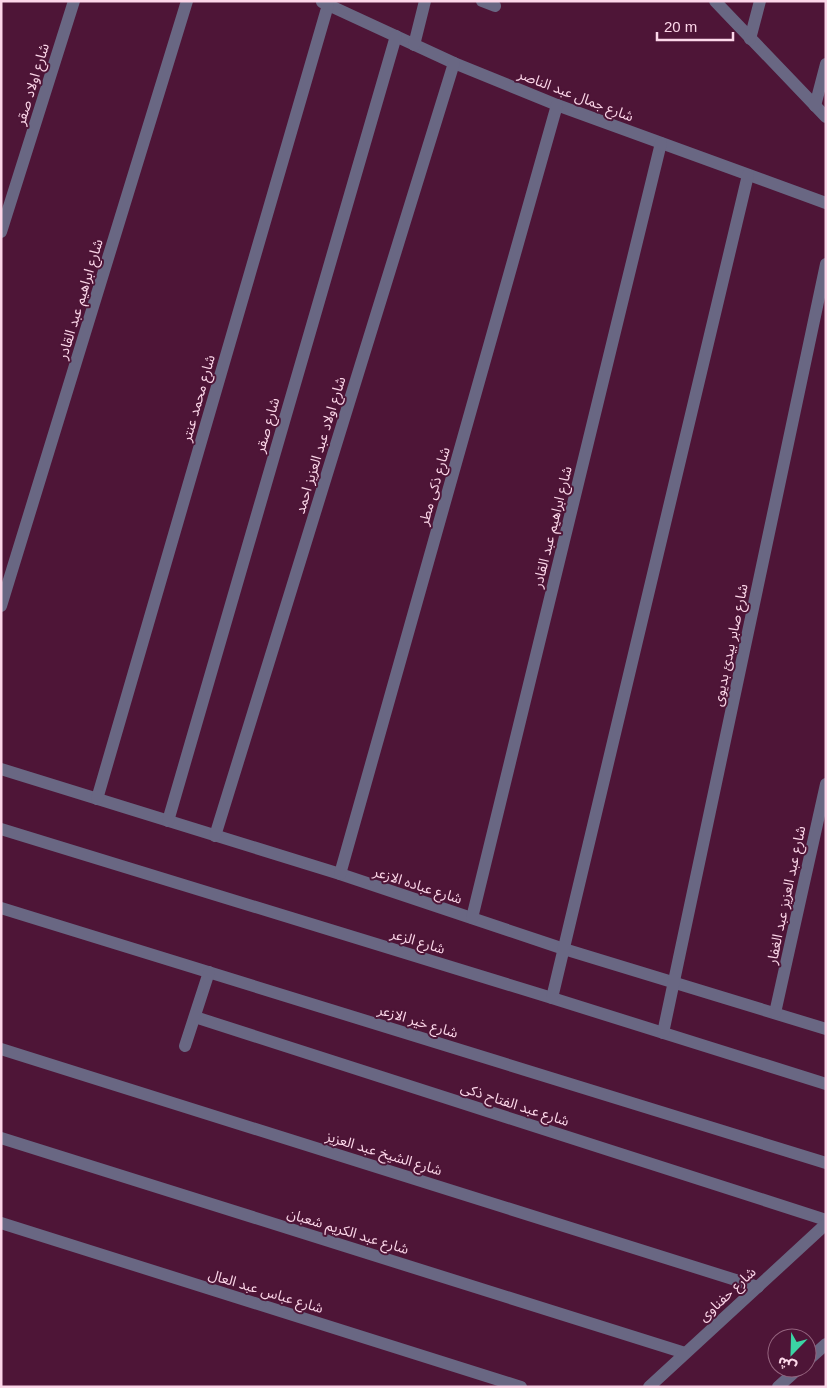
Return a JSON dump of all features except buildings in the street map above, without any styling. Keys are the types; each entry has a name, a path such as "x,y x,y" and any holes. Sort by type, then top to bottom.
{"street":[{"name":"شارع اولاد صقر","path":"1,232 74,1"},
{"name":"شارع ابراهيم عبد القادر","path":"1,606 187,1"},
{"path":"414,45 425,1"},
{"path":"482,1 495,6"},
{"path":"715,1 826,117"},
{"path":"750,39 760,1"},
{"name":"شارع جمال عبد الناصر","path":"324,3 454,63 557,105 826,203"},
{"name":"شارع محمد عنتر","path":"98,799 324,3"},
{"name":"شارع صقر","path":"168,821 396,36"},
{"name":"شارع اولاد عبد العزيز احمد","path":"215,836 454,63"},
{"path":"815,106 826,64"},
{"name":"شارع ذكى مطر","path":"340,874 557,105"},
{"name":"شارع ابراهيم عبد القادر","path":"472,918 661,143"},
{"path":"552,998 748,176"},
{"name":"شارع صابر بيدئ بديوى","path":"664,1033 826,264"},
{"name":"شارع عباده الازعر","path":"1,769 340,874 564,949 826,1029"},
{"name":"شارع عبد العزيز عبد الغفار","path":"775,1013 826,784"},
{"name":"شارع الزعر","path":"1,828 826,1084"},
{"name":"شارع خير الازعر","path":"1,908 826,1163"},
{"path":"186,1046 209,972"},
{"name":"شارع عبد الفتاح ذكى","path":"195,1017 826,1220"},
{"name":"شارع الشيخ عبد العزيز","path":"1,1049 758,1287"},
{"name":"شارع عبد الكريم شعبان","path":"1,1138 685,1353"},
{"name":"شارع عباس عبد العال","path":"1,1223 521,1387"},
{"name":"شارع حفناوى","path":"649,1387 826,1224"},
{"path":"778,1387 788,1378"}]}
